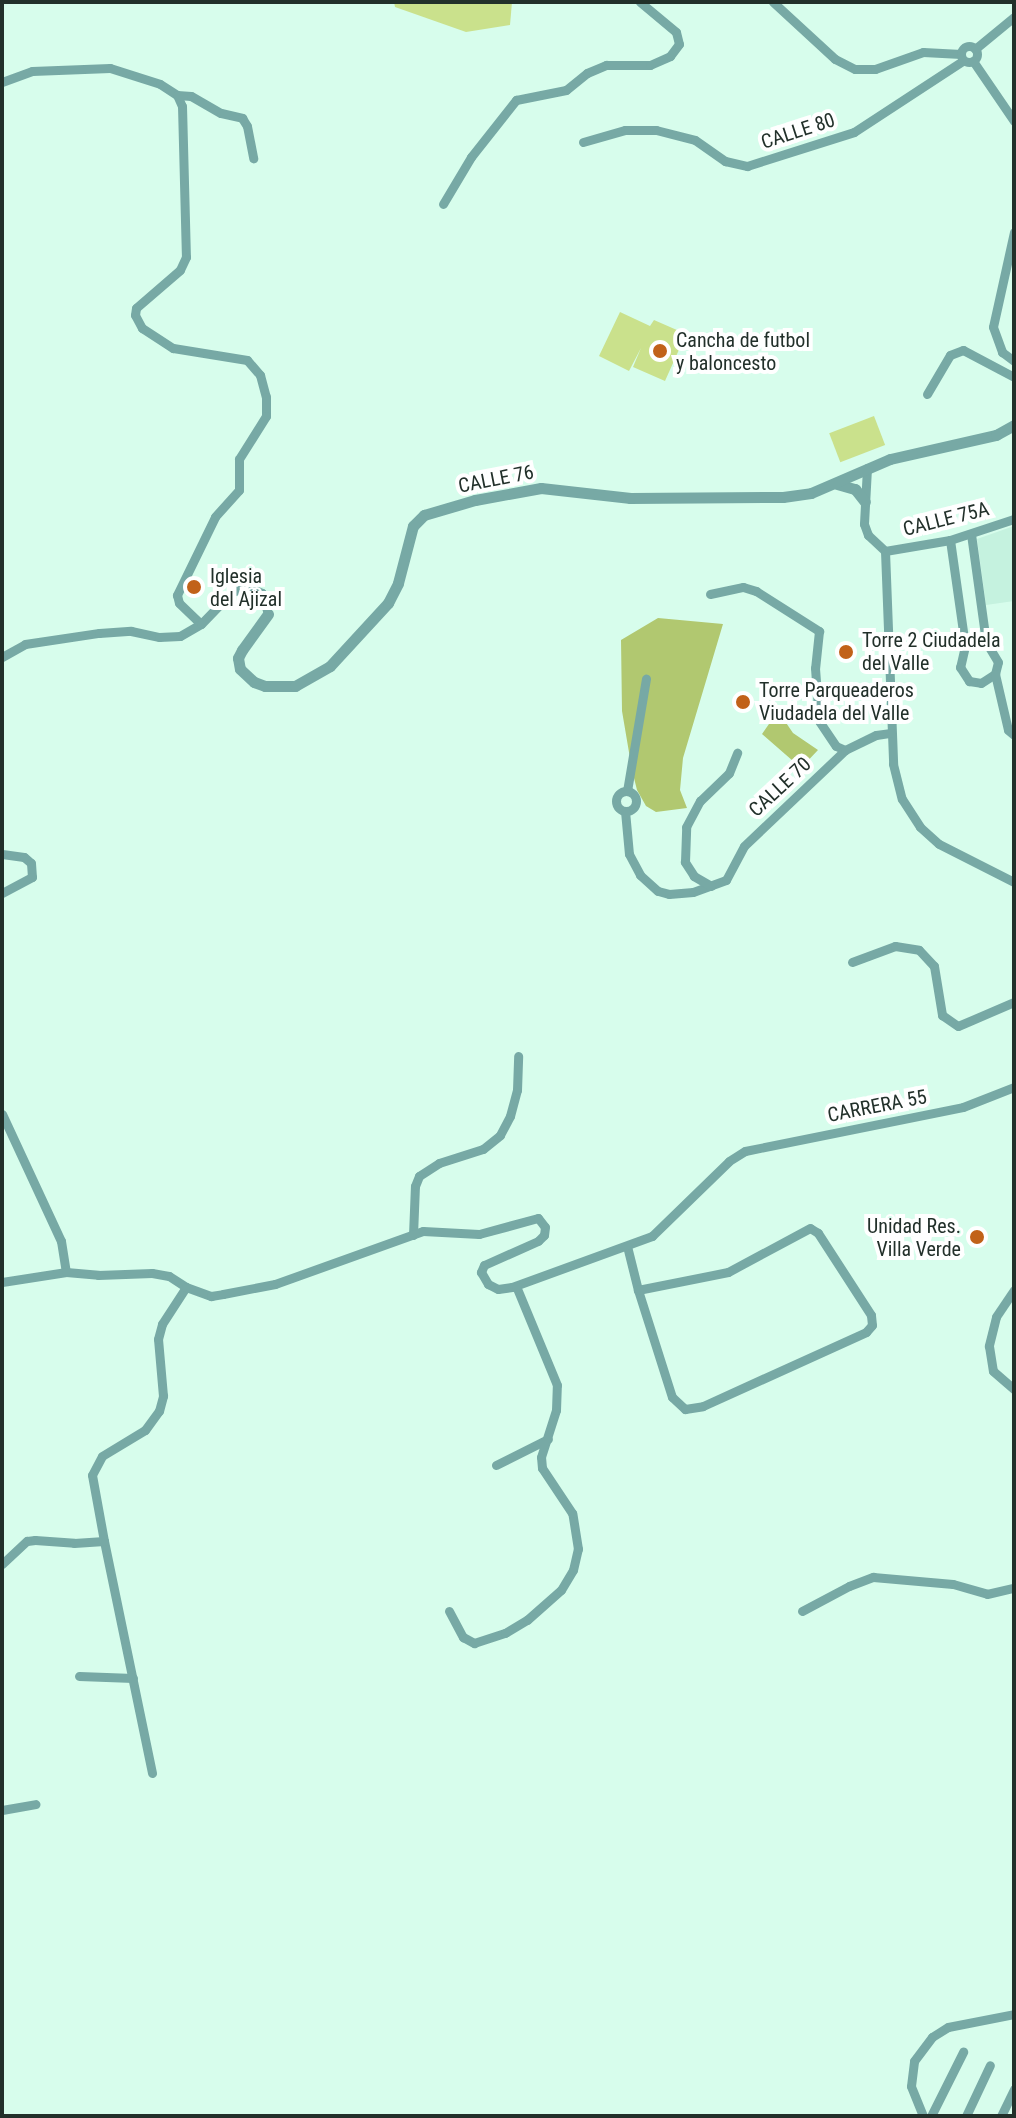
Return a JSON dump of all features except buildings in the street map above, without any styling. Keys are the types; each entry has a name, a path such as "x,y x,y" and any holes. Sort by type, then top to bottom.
{"street":[{"path":"443,204 471,157 516,100 566,90 587,73 606,65 650,65 670,56 679,44 676,32 640,2"},
{"path":"773,2 835,59 855,69 875,69 923,52 966,58"},
{"path":"1014,17 975,49 965,48 966,58 1014,121"},
{"name":"CALLE 80","path":"583,142 625,130 656,130 695,140 725,161 747,166 854,132 966,58"},
{"path":"2,82 32,71 110,68 160,84 177,95 191,96 221,113 242,118 247,126 253,158"},
{"path":"2,657 15,647 65,637 131,631 159,637 180,636 201,624 179,603 177,595 215,517 239,490 239,459 266,416 266,397 260,375 247,360 173,348 142,328 135,315 136,308 180,270 186,257 182,159 185,117 177,95"},
{"path":"1014,232 993,327 1002,352 1014,361"},
{"path":"927,394 950,355 963,350 1014,377"},
{"name":"CALLE 76","path":"201,624 232,592 248,587 259,591 268,614 242,650 238,658 240,669 249,679 265,686 295,686 330,666 388,603 398,583 413,526 424,515 475,500 541,488 630,498 783,497 811,493 890,459 996,435 1014,425"},
{"path":"867,468 865,507 868,535 885,551 891,733 898,790 920,827 950,851 1014,882"},
{"path":"836,484 855,489 865,507"},
{"name":"CALLE 75A","path":"885,551 950,540 1014,519"},
{"path":"971,534 986,642 998,662 995,674 1008,730 1014,735"},
{"path":"950,540 965,646 961,672 974,683 986,681 995,674"},
{"path":"710,594 743,587 756,591 819,631 815,668 819,721 836,746 845,750"},
{"path":"646,679 627,791 636,801 625,811 629,854 649,884 669,894 711,886"},
{"name":"CALLE 70","path":"711,886 726,880 744,846 845,750 876,735 891,733"},
{"path":"711,886 694,876 685,862 686,827 700,801 729,773 737,753"},
{"path":"2,854 24,857 31,863 32,877 2,893"},
{"path":"852,962 895,946 919,950 934,966 942,1015 958,1026 1014,1002"},
{"path":"413,1235 415,1186 419,1176 439,1163 483,1149 500,1135 510,1116 517,1090 518,1056"},
{"name":"CARRERA 55","path":"627,1246 652,1236 729,1161 745,1151 950,1110 1014,1087"},
{"path":"2,1114 61,1241 66,1272"},
{"path":"2,1282 66,1272 98,1275 152,1273 169,1276 186,1287 211,1296 275,1284 436,1229 479,1234 538,1218 545,1227 544,1235 528,1248 487,1261 481,1272 488,1284 498,1289 516,1286 627,1246 638,1290 672,1397 685,1409 703,1406 866,1332 872,1325 871,1315 818,1233 810,1228 728,1272 638,1290"},
{"path":"449,1611 463,1637 474,1643 484,1642 516,1626 549,1603 573,1570 578,1549 572,1513 542,1468 541,1457 548,1439 557,1385 516,1286"},
{"path":"152,1773 92,1475 102,1456 145,1430 159,1411 163,1396 158,1339 162,1324 186,1287"},
{"path":"1014,1290 996,1317 989,1346 993,1371 1014,1389"},
{"path":"496,1465 548,1439"},
{"path":"2,1564 27,1541 104,1541"},
{"path":"802,1611 873,1577 953,1584 987,1594 1014,1588"},
{"path":"79,1676 133,1678"},
{"path":"2,1810 35,1804"},
{"path":"923,2116 911,2086 914,2061 932,2037 948,2027 1014,2014"},
{"path":"931,2116 963,2052"},
{"path":"966,2116 990,2065"},
{"path":"1001,2116 1014,2089"}],"shaded area":[{"path":"1014,526 1014,601 986,605 977,539"}],"green space":[{"path":"394,2 512,2 510,25 466,32 395,7"},
{"path":"620,312 650,326 654,320 686,334 665,381 633,367 641,348 629,371 599,356"},
{"path":"874,416 885,445 840,462 829,433"},
{"path":"658,618 723,624 683,758 680,790 687,808 656,812 646,806 637,790 632,770 622,711 621,640"},
{"path":"778,711 793,733 818,750 801,768 762,734"}],"place":[{"name":"Cancha de futbol y baloncesto","path":"660,351"},
{"name":"Iglesia del Ajizal","path":"194,587"},
{"name":"Torre 2 Ciudadela del Valle","path":"846,652"},
{"name":"Torre Parqueaderos Viudadela del Valle","path":"743,702"},
{"name":"Unidad Res. Villa Verde","path":"977,1237"}]}
